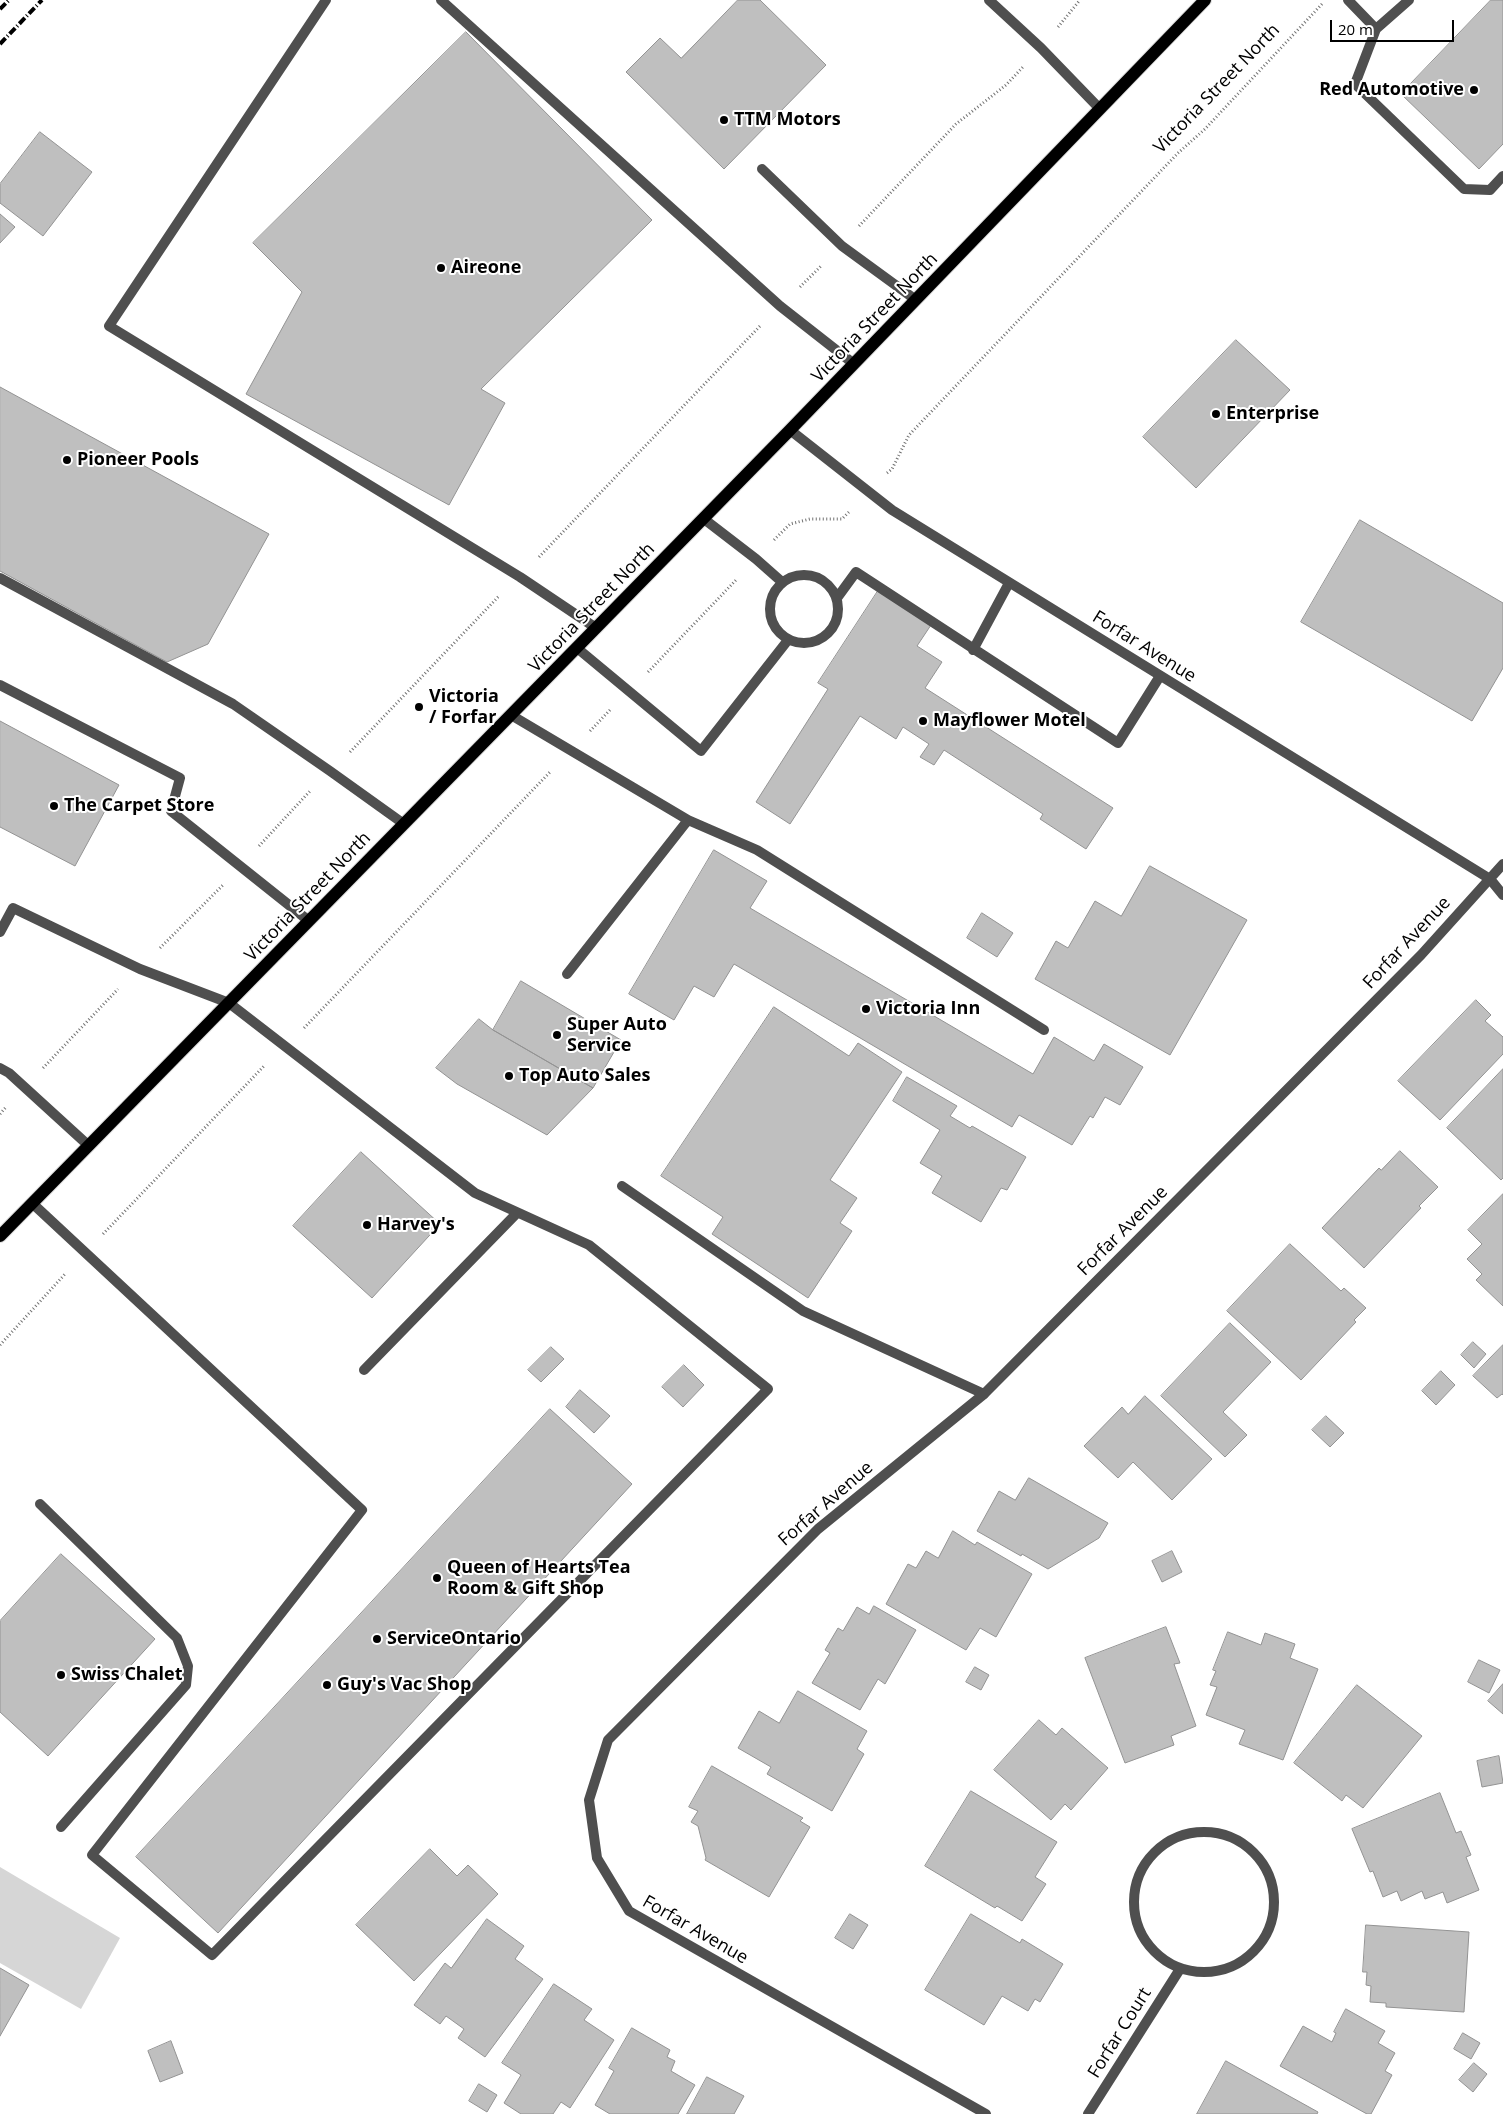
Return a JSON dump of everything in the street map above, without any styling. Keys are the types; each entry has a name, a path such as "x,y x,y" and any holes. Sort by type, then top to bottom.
{"main road":[{"name":"Victoria Street North","path":"0,1236 790,430 1205,0"}],"street":[{"path":"326,0 109,326 520,577 596,628"},
{"path":"440,0 780,306 854,364"},
{"path":"989,0 1041,48 1100,109"},
{"path":"1348,0 1376,29"},
{"path":"1409,0 1376,29 1356,84 1464,189 1490,190 1503,176"},
{"path":"762,169 842,246 916,300"},
{"name":"Forfar Avenue","path":"790,430 892,510 1490,879 1503,895"},
{"path":"704,518 782,582"},
{"path":"837,598 856,572 1118,743 1160,676"},
{"path":"803,574 814,576 824,581 832,588 837,598 836,620 831,630 822,638 812,642 800,643 788,640 776,628 770,612 774,590 782,582 803,574"},
{"path":"0,578 233,704 330,770 404,824"},
{"path":"974,650 1009,583"},
{"path":"577,648 701,751 788,640"},
{"path":"0,684 180,778 171,811 310,921"},
{"path":"511,716 572,750 688,820 757,850 1044,1030"},
{"path":"567,974 688,820"},
{"path":"1490,879 1503,864"},
{"name":"Forfar Avenue","path":"986,2114 629,1911 597,1858 589,1800 608,1740 818,1530 984,1394 1421,955 1490,879"},
{"path":"0,932 13,908 140,969 229,1003 475,1193 590,1245 768,1389 212,1956 92,1855 362,1510 32,1203"},
{"path":"0,1068 9,1073 88,1146"},
{"path":"622,1186 803,1311 984,1394"},
{"path":"364,1370 517,1213"},
{"path":"40,1504 177,1638 188,1666 186,1685 61,1827"},
{"path":"1205,1831 1230,1835 1247,1845 1264,1862 1274,1888 1275,1913 1271,1925 1260,1947 1241,1962 1228,1969 1204,1973 1180,1968 1166,1962 1147,1945 1136,1923 1133,1909 1135,1884 1145,1862 1165,1843 1188,1833 1205,1831"},
{"name":"Forfar Court","path":"1088,2114 1180,1968"}],"path":[{"name":"Victoria Street North","path":"892,469 909,435 1178,153 1205,129 1326,0"},
{"path":"124,1211 394,936 790,524 810,519 842,519"},
{"path":"0,1345 51,1289"}],"shaded area":[{"path":"0,1867 120,1938 81,2009 0,1963"}],"building":[{"name":"TTM Motors","path":"738,0 760,0 826,65 724,169 626,72 660,38 681,58"},
{"path":"1491,0 1503,0 1503,144 1479,169 1401,94"},
{"name":"Aireone","path":"466,32 652,220 481,389 505,403 449,505 246,394 302,292 253,243"},
{"path":"40,132 92,172 43,236 0,203 0,184"},
{"path":"0,214 15,227 0,243"},
{"name":"Enterprise","path":"1236,340 1290,390 1196,488 1143,437"},
{"name":"Pioneer Pools","path":"0,387 269,534 208,644 167,662 0,571"},
{"path":"1360,520 1503,603 1503,668 1472,721 1301,622"},
{"name":"Mayflower Motel","path":"878,591 931,625 917,646 942,662 925,688 1113,808 1086,849 1040,819 1043,814 944,750 934,765 920,757 929,744 903,727 896,739 860,716 790,824 756,802 828,689 818,683"},
{"name":"The Carpet Store","path":"0,721 119,785 75,866 0,827"},
{"name":"Victoria Inn","path":"714,850 767,881 750,908 1033,1074 1054,1037 1094,1061 1104,1044 1143,1067 1120,1105 1105,1097 1093,1118 1090,1116 1072,1145 1019,1115 1012,1127 734,964 714,997 694,986 674,1020 629,994"},
{"path":"1150,866 1247,920 1170,1055 1035,979 1056,941 1068,948 1095,901 1121,916"},
{"path":"982,913 1013,933 997,957 967,938"},
{"name":"Super Auto Service","path":"521,981 621,1040 593,1088 493,1030"},
{"path":"1476,1000 1491,1015 1485,1021 1503,1037 1503,1054 1440,1120 1398,1081"},
{"path":"774,1007 849,1056 858,1043 902,1072 830,1180 857,1198 840,1223 852,1231 808,1298 712,1234 723,1217 661,1176"},
{"name":"Top Auto Sales","path":"479,1019 493,1030 593,1088 547,1135 457,1084 436,1068"},
{"path":"1503,1069 1503,1178 1501,1180 1447,1128"},
{"path":"907,1077 957,1106 950,1116 970,1128 972,1126 1026,1157 1007,1190 1001,1188 981,1222 932,1193 942,1176 920,1163 940,1130 893,1101"},
{"path":"1400,1151 1438,1187 1419,1206 1421,1208 1364,1268 1322,1228 1379,1168 1381,1170"},
{"name":"Harvey's","path":"361,1152 440,1224 372,1298 293,1226"},
{"path":"1503,1194 1503,1306 1476,1280 1482,1274 1467,1259 1482,1244 1468,1230"},
{"path":"1290,1244 1341,1291 1344,1288 1366,1308 1354,1320 1356,1322 1301,1380 1227,1311"},
{"path":"1230,1323 1271,1362 1223,1412 1247,1435 1225,1457 1161,1396"},
{"path":"1473,1342 1486,1354 1474,1368 1461,1355"},
{"path":"1503,1345 1503,1395 1497,1398 1473,1376"},
{"path":"551,1347 564,1359 541,1382 528,1370"},
{"path":"684,1365 704,1385 683,1407 662,1387"},
{"path":"1441,1371 1455,1385 1436,1405 1422,1391"},
{"path":"580,1390 610,1416 594,1433 566,1407"},
{"path":"1145,1396 1212,1459 1172,1500 1133,1462 1118,1478 1084,1446 1122,1407 1128,1414"},
{"path":"550,1409 632,1484 218,1933 136,1857"},
{"path":"1326,1416 1344,1433 1330,1447 1312,1430"},
{"path":"1029,1478 1108,1523 1099,1538 1048,1569 977,1531 999,1491 1015,1500"},
{"path":"953,1531 975,1545 977,1542 1032,1574 996,1637 980,1628 966,1650 886,1604 908,1564 916,1568 926,1551 938,1558"},
{"path":"1172,1551 1182,1572 1162,1582 1152,1561"},
{"name":"Swiss Chalet","path":"61,1554 155,1639 48,1756 0,1712 0,1621"},
{"path":"874,1606 916,1630 885,1684 878,1679 860,1710 812,1683 830,1653 825,1650 838,1628 843,1631 857,1607 869,1614"},
{"path":"1166,1627 1180,1663 1174,1664 1196,1726 1171,1736 1174,1745 1125,1763 1085,1658"},
{"path":"1228,1632 1261,1645 1265,1633 1295,1644 1290,1658 1318,1669 1283,1760 1239,1744 1245,1730 1206,1715 1217,1687 1210,1685 1216,1671 1213,1670"},
{"path":"1479,1660 1500,1670 1489,1693 1468,1682"},
{"path":"975,1667 989,1675 981,1690 966,1682"},
{"path":"1503,1684 1503,1714 1488,1701"},
{"path":"1357,1685 1422,1736 1363,1808 1346,1795 1342,1801 1294,1763"},
{"path":"798,1691 867,1731 857,1749 864,1754 832,1811 767,1774 771,1767 738,1748 759,1711 779,1723"},
{"path":"1039,1720 1056,1735 1062,1728 1108,1768 1071,1810 1065,1804 1051,1820 994,1770"},
{"path":"1499,1756 1503,1783 1482,1787 1477,1761"},
{"path":"712,1766 803,1818 800,1821 810,1827 769,1897 705,1860 698,1826 691,1822 698,1811 689,1807"},
{"path":"971,1791 1057,1842 1035,1877 1046,1884 1022,1921 997,1906 995,1908 925,1866"},
{"path":"1440,1793 1456,1833 1461,1831 1471,1855 1466,1857 1479,1890 1447,1903 1443,1892 1425,1899 1422,1891 1401,1901 1397,1891 1383,1897 1373,1871 1370,1872 1352,1829"},
{"path":"430,1849 457,1876 468,1865 498,1894 414,1981 356,1925"},
{"path":"850,1914 868,1925 853,1949 835,1938"},
{"path":"971,1914 1020,1943 1022,1939 1063,1964 1040,2002 1035,1999 1028,2011 1002,1996 984,2025 925,1990"},
{"path":"487,1919 524,1946 515,1959 543,1979 485,2057 458,2038 464,2029 446,2016 440,2024 414,2005 445,1963 451,1968"},
{"path":"1366,1925 1469,1932 1464,2012 1386,2007 1386,2003 1370,2002 1371,1986 1366,1985 1367,1972 1363,1972"},
{"path":"0,1968 29,1985 0,2036"},
{"path":"554,1984 592,2009 584,2020 614,2040 570,2108 561,2102 553,2114 521,2114 504,2103 521,2075 502,2063"},
{"path":"1346,2009 1385,2031 1378,2043 1395,2053 1385,2071 1392,2075 1371,2114 1367,2114 1280,2066 1303,2026 1332,2042 1336,2033 1334,2032"},
{"path":"632,2028 670,2050 667,2057 675,2061 671,2071 695,2085 678,2114 610,2114 595,2105 614,2071 609,2068"},
{"path":"1463,2033 1480,2043 1471,2059 1454,2049"},
{"path":"171,2041 183,2073 160,2082 148,2051"},
{"path":"1226,2061 1318,2112 1317,2114 1197,2114"},
{"path":"1474,2063 1487,2074 1473,2092 1459,2080"},
{"path":"707,2077 744,2096 734,2114 687,2114"},
{"path":"479,2084 497,2095 487,2112 469,2101"}],"railway":[{"path":"0,9 9,0"},
{"path":"0,44 42,0"}],"place":[{"name":"Red Automotive","path":"1474,90"},
{"name":"TTM Motors","path":"724,120"},
{"name":"Aireone","path":"441,268"},
{"name":"Enterprise","path":"1216,414"},
{"name":"Pioneer Pools","path":"67,460"},
{"name":"Victoria / Forfar","path":"419,707"},
{"name":"Mayflower Motel","path":"923,721"},
{"name":"The Carpet Store","path":"54,806"},
{"name":"Victoria Inn","path":"866,1009"},
{"name":"Super Auto Service","path":"557,1035"},
{"name":"Top Auto Sales","path":"509,1076"},
{"name":"Harvey's","path":"367,1225"},
{"name":"Queen of Hearts Tea Room & Gift Shop","path":"437,1578"},
{"name":"ServiceOntario","path":"377,1639"},
{"name":"Swiss Chalet","path":"61,1675"},
{"name":"Guy's Vac Shop","path":"327,1685"}]}
